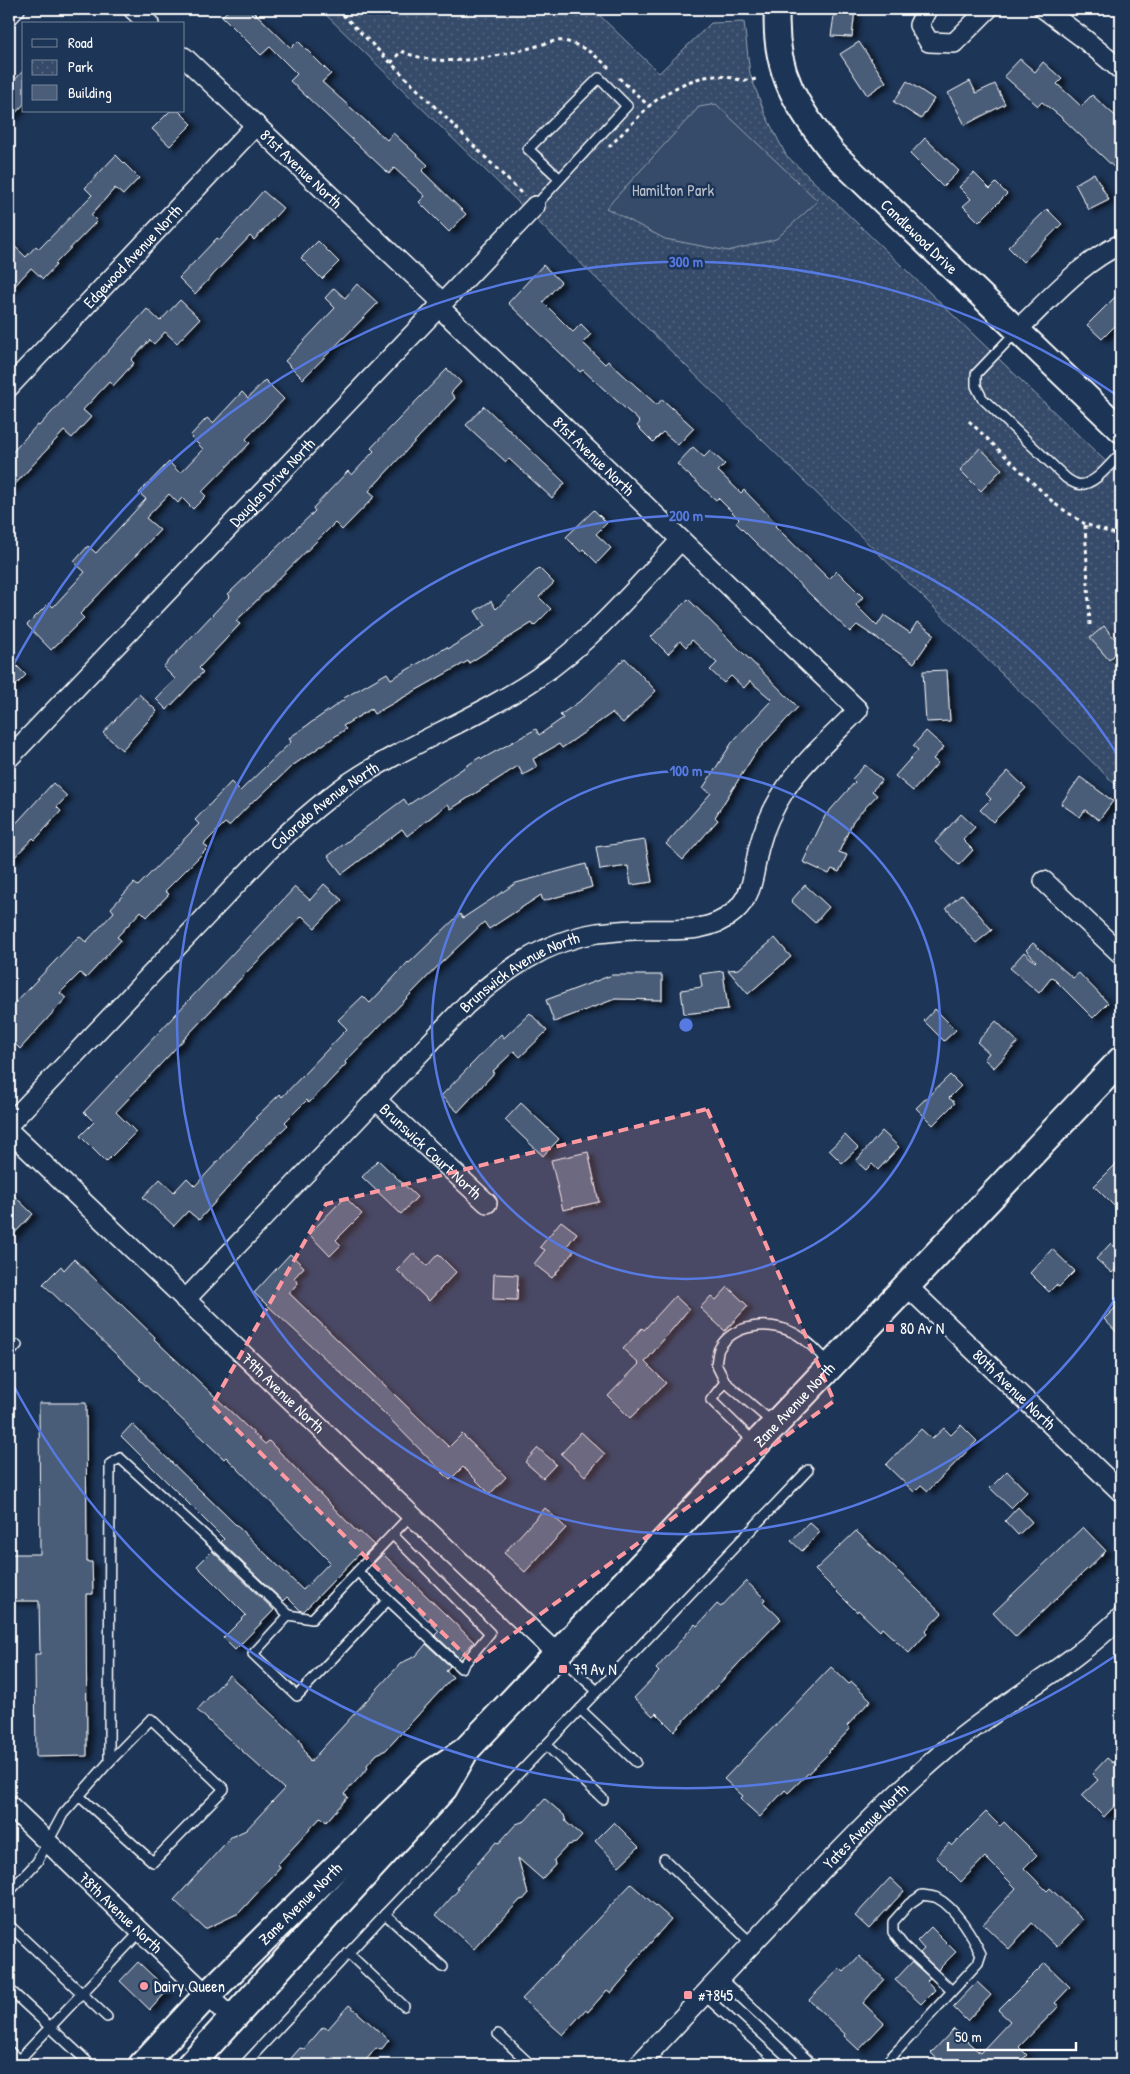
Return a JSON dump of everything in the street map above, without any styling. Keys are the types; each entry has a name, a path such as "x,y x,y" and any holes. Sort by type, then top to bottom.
{"main road":[{"name":"Zane Avenue North","path":"142,2065 207,1995 432,1773 466,1750 1121,1060"},
{"name":"Zane Avenue North","path":"190,2065 444,1788 466,1750"}],"street":[{"path":"9,15 15,9"},
{"path":"133,9 147,22"},
{"name":"Candlewood Drive","path":"777,9 778,45 786,78 795,101 809,123 834,154 1121,430"},
{"path":"927,9 919,25 929,42 954,43 988,9"},
{"path":"1044,9 1121,70"},
{"name":"81st Avenue North","path":"185,58 858,710"},
{"name":"Edgewood Avenue North","path":"9,387 256,126"},
{"name":"Douglas Drive North","path":"9,758 534,206"},
{"path":"1017,330 1081,269 1108,250 1121,244"},
{"name":"Colorado Avenue North","path":"9,1124 268,851 306,817 347,785 392,758 500,701 536,679 572,653 681,540"},
{"name":"Brunswick Avenue North","path":"185,1300 466,1004 494,979 525,958 559,943 596,934 634,930 696,929 717,923 734,912 747,896 755,877 759,846 771,816 786,787 858,710"},
{"path":"1044,881 1121,954"},
{"name":"Brunswick Court North","path":"376,1100 487,1203"},
{"name":"79th Avenue North","path":"9,1131 557,1654"},
{"name":"80th Avenue North","path":"907,1286 1121,1492"},
{"name":"Yates Avenue North","path":"638,2065 896,1794 946,1749 1000,1707 1064,1664 1121,1617"},
{"name":"78th Avenue North","path":"9,1805 232,2019"}],"lane":[{"path":"534,206 560,179 627,106 599,78 528,149 560,179"},
{"path":"1017,330 976,374 976,386 982,398 1066,478 1077,484 1087,483 1095,478 1121,452"},
{"path":"775,1425 725,1382 716,1364 719,1350 729,1338 742,1328 760,1325 778,1327 795,1333 810,1344 832,1366"},
{"path":"9,1354 17,1345"},
{"path":"725,1382 711,1400 756,1444"},
{"path":"109,1762 110,1464 120,1458 214,1543 288,1615 312,1619 411,1516"},
{"path":"244,2065 596,1691 808,1470"},
{"path":"358,1572 461,1668 490,1633 393,1535"},
{"path":"288,1615 253,1654 297,1696 388,1600"},
{"path":"557,1654 596,1691"},
{"path":"580,1709 636,1762"},
{"path":"11,1885 37,1862 63,1814 109,1762 151,1719 224,1790 153,1862 79,1796"},
{"path":"546,1745 603,1799"},
{"path":"664,1859 752,1944"},
{"path":"884,2065 978,1963 981,1954 972,1936 958,1917 938,1898 922,1895 909,1904 893,1922 893,1932 903,1945 952,1991"},
{"path":"385,1914 443,1967"},
{"path":"9,1925 107,2017"},
{"path":"9,2051 21,2063 49,2026 141,1931"},
{"path":"348,1954 404,2006"},
{"path":"720,1978 813,2065"},
{"path":"9,1989 91,2065"},
{"path":"704,1995 781,2065"},
{"path":"498,2034 531,2065"}],"path":[{"path":"337,9 534,206"},
{"path":"391,63 401,51 415,57 444,62 479,58 562,40 594,53 649,106 666,92 686,82 716,76 748,82 756,79"},
{"path":"969,421 1055,504 1085,524 1121,536"},
{"path":"1085,524 1090,625"}],"highlighted area":[{"path":"707,1109 834,1401 473,1663 212,1405 326,1204"}],"green space":[{"name":"Hamilton Park","path":"320,9 593,9 659,73 711,23 744,22 750,74 765,114 786,155 1121,476 1121,790"},
{"path":"716,104 818,201 776,239 728,251 665,239 606,208 699,107"}],"building":[{"path":"230,9 251,9 291,48 298,41 331,74 322,82 387,140 393,133 428,165 422,171 466,214 449,232 419,202 425,196 394,168 389,174 290,81 297,74 270,47 261,55 222,16"},
{"path":"835,9 855,9 852,37 831,36"},
{"path":"859,42 886,82 867,95 840,54"},
{"path":"1020,59 1035,72 1043,62 1062,79 1057,84 1081,106 1092,95 1121,121 1121,174 1061,117 1042,102 1038,106 1004,76"},
{"path":"22,72 22,106 9,120 9,86"},
{"path":"907,81 934,99 921,119 894,102"},
{"path":"970,81 976,93 995,84 1005,104 965,125 948,93"},
{"path":"169,112 180,112 192,124 170,146 152,129"},
{"path":"925,138 959,171 943,187 910,154"},
{"path":"116,155 139,178 123,195 115,188 91,215 97,221 43,279 31,268 9,292 9,241 26,257 36,246 39,249 92,195 85,188"},
{"path":"974,173 990,189 996,183 1007,194 979,222 963,206 971,199 959,187"},
{"path":"1094,173 1109,200 1089,210 1075,184"},
{"path":"263,191 283,208 254,240 250,236 195,294 179,278 217,238 220,240"},
{"path":"1047,209 1062,224 1023,262 1008,247"},
{"path":"318,241 339,262 322,279 301,258"},
{"path":"543,265 561,282 543,302 573,332 581,324 591,334 583,343 605,364 608,361 657,405 662,399 694,428 678,445 663,432 653,442 637,426 640,422 583,370 580,372 508,303"},
{"path":"357,284 378,303 303,379 285,361 335,308 325,298 334,288 345,298"},
{"path":"1121,291 1121,320 1102,339 1087,325"},
{"path":"180,300 200,319 177,343 165,332 154,344 150,340 131,360 134,363 113,386 109,382 83,410 91,417 72,438 64,431 9,491 9,456 147,309 160,321"},
{"path":"447,369 461,382 451,393 455,398 369,491 375,496 342,530 335,523 236,621 240,624 199,668 203,672 167,710 156,699 175,679 163,667 230,596 228,594 315,511 313,508 348,471 352,475 374,451 371,448"},
{"path":"265,380 284,399 246,439 250,443 202,492 206,496 193,509 182,498 178,503 169,494 146,518 160,530 80,614 84,618 51,650 27,625 49,603 53,607 85,572 74,562 88,546 96,553 146,499 139,493 169,462 180,473 203,449 190,436 207,418 213,423 242,392 248,398"},
{"path":"484,406 565,483 552,498 509,459 506,462 466,425"},
{"path":"693,447 704,457 710,451 725,464 718,471 741,493 744,490 777,524 775,526 829,579 837,571 863,597 856,605 877,626 884,615 910,633 917,622 934,634 914,663 857,625 850,632 757,544 736,523 739,519 718,498 716,500 677,464"},
{"path":"980,448 1002,469 981,491 960,470"},
{"path":"594,510 607,523 596,534 611,548 597,563 583,549 581,552 566,537"},
{"path":"539,568 554,583 539,597 551,609 534,626 532,623 469,663 468,661 374,714 371,709 343,726 346,729 292,766 255,799 229,826 225,823 204,844 208,848 165,891 169,894 147,917 141,911 117,937 121,940 86,978 80,973 60,993 66,998 20,1049 9,1038 9,1009 79,936 86,942 114,912 111,908 134,883 138,886 199,824 195,820 231,782 240,791 291,742 289,738 344,698 387,673 391,679 447,647 448,649 485,626 475,611 491,601 496,609"},
{"path":"688,599 798,707 756,752 715,817 718,820 683,860 666,844 711,793 703,788 733,741 772,700 750,681 744,688 731,676 724,683 710,670 717,663 692,640 686,647 680,641 668,654 651,637"},
{"path":"1104,626 1121,646 1121,649 1109,660 1090,638"},
{"path":"9,658 26,675 9,692"},
{"path":"625,658 656,691 623,723 612,713 562,748 559,744 533,759 537,767 523,775 518,766 451,809 448,804 407,836 402,829 342,874 328,856 404,799 408,805 480,757 482,759 536,729 539,735 563,718 560,715 583,699"},
{"path":"947,670 950,721 926,722 923,671"},
{"path":"139,694 157,711 122,750 103,733"},
{"path":"926,731 944,747 933,759 938,763 913,791 895,776 918,750 913,746"},
{"path":"865,765 882,780 872,791 877,795 853,821 839,852 847,855 839,872 832,869 829,874 803,862 825,816 855,782 852,779"},
{"path":"1008,771 1026,788 993,822 980,810 991,799 986,794"},
{"path":"1080,777 1113,801 1099,820 1085,810 1080,817 1061,804"},
{"path":"53,783 67,796 57,807 61,811 35,840 33,838 9,863 9,831"},
{"path":"961,814 975,827 963,840 973,850 959,865 935,842"},
{"path":"645,840 652,882 631,885 628,866 600,870 596,847"},
{"path":"586,864 592,887 543,901 541,895 489,929 484,922 438,966 345,1062 346,1064 309,1103 307,1100 285,1122 288,1125 258,1154 199,1220 188,1211 174,1226 143,1197 160,1179 174,1192 187,1178 195,1186 257,1119 255,1118 280,1094 282,1097 347,1029 338,1020 363,996 370,1003 408,962 460,914 463,918 516,883"},
{"path":"324,884 342,900 315,928 302,916 116,1112 136,1132 106,1162 80,1136 94,1122 84,1112 295,887 310,900"},
{"path":"805,885 829,907 815,923 791,901"},
{"path":"962,894 992,930 976,943 946,908"},
{"path":"775,938 791,957 748,994 728,970 739,969"},
{"path":"1033,943 1073,978 1079,973 1108,1003 1093,1018 1052,977 1039,993 1010,968 1024,952 1036,961 1026,950"},
{"path":"723,971 728,1009 684,1014 681,990 702,987 700,974"},
{"path":"612,975 662,975 662,1000 615,999 554,1022 546,1000"},
{"path":"935,1009 956,1030 944,1041 924,1021"},
{"path":"530,1013 547,1031 520,1057 514,1051 492,1072 494,1073 458,1112 441,1096 501,1034 504,1038"},
{"path":"996,1021 1018,1042 994,1068 984,1059 989,1053 977,1042"},
{"path":"950,1075 961,1086 949,1098 955,1103 933,1125 916,1108"},
{"path":"521,1103 559,1139 543,1156 505,1120"},
{"path":"882,1131 899,1147 878,1170 872,1164 866,1170 856,1161"},
{"path":"845,1135 858,1148 842,1163 829,1150"},
{"path":"588,1152 599,1202 563,1210 551,1160"},
{"path":"1121,1159 1121,1213 1094,1186"},
{"path":"378,1160 417,1197 401,1214 362,1177"},
{"path":"9,1191 33,1214 9,1239"},
{"path":"345,1197 362,1214 336,1240 341,1245 330,1256 309,1234"},
{"path":"561,1221 577,1233 567,1246 574,1251 552,1278 534,1264 545,1250 540,1247"},
{"path":"1111,1243 1121,1253 1121,1263 1112,1273 1096,1259"},
{"path":"1052,1249 1075,1271 1059,1287 1056,1285 1049,1292 1030,1273"},
{"path":"413,1253 427,1266 438,1254 456,1272 429,1301 397,1270"},
{"path":"290,1254 304,1267 294,1278 298,1283 289,1293 449,1447 462,1434 506,1477 490,1494 463,1467 450,1480 382,1411 254,1293"},
{"path":"74,1259 155,1337 154,1339 265,1444 269,1441 358,1533 360,1532 374,1545 363,1556 360,1553 304,1611 301,1611 287,1597 283,1601 221,1542 224,1539 121,1436 132,1424 303,1590 330,1562 226,1457 224,1459 139,1379 141,1378 43,1284 61,1266 64,1270"},
{"path":"494,1274 518,1275 517,1300 493,1299"},
{"path":"728,1287 748,1306 725,1331 700,1308 711,1296 716,1300"},
{"path":"675,1296 689,1309 645,1362 666,1383 630,1418 608,1396 639,1364 623,1349 642,1328 644,1330"},
{"path":"1121,1302 1121,1337 1104,1319"},
{"path":"39,1403 86,1403 87,1562 92,1562 93,1594 86,1594 87,1756 36,1757 35,1654 40,1654 39,1601 9,1601 9,1554 40,1554"},
{"path":"961,1425 977,1441 928,1491 921,1485 914,1492 886,1465 921,1429 932,1439 944,1428 951,1435"},
{"path":"581,1432 605,1454 585,1476 561,1454"},
{"path":"538,1448 556,1464 543,1478 525,1462"},
{"path":"1007,1471 1027,1492 1011,1508 990,1488"},
{"path":"1018,1507 1032,1522 1018,1535 1005,1521"},
{"path":"545,1508 566,1528 525,1572 504,1553"},
{"path":"809,1522 820,1532 802,1551 791,1541"},
{"path":"1083,1527 1106,1551 1016,1637 993,1613"},
{"path":"856,1531 942,1613 925,1631 927,1633 909,1653 882,1628 880,1631 858,1610 857,1612 815,1570"},
{"path":"212,1551 274,1610 235,1650 223,1638 246,1615 197,1566"},
{"path":"383,1554 474,1642 459,1658 435,1635 439,1631 372,1565"},
{"path":"746,1581 765,1599 763,1602 781,1619 674,1731 656,1713 653,1716 634,1698 659,1672 656,1669 695,1624 697,1626 717,1604 721,1607"},
{"path":"426,1644 450,1666 446,1671 453,1677 386,1750 377,1754 367,1765 368,1768 344,1794 348,1797 326,1822 321,1817 278,1864 280,1868 239,1913 205,1929 174,1900 231,1837 246,1830 284,1789 197,1710 229,1675 299,1739 310,1762 401,1663 416,1656"},
{"path":"831,1667 849,1684 852,1682 871,1700 847,1726 850,1729 830,1752 788,1793 785,1790 760,1817 740,1799 743,1796 724,1779"},
{"path":"1121,1754 1121,1799 1104,1817 1082,1795 1098,1780 1092,1774 1107,1758 1113,1763"},
{"path":"545,1799 564,1815 566,1822 582,1836 576,1843 568,1845 554,1860 555,1865 542,1879 518,1858 528,1894 497,1923 474,1949 436,1915 458,1890 457,1887 496,1842 499,1843 516,1824 525,1821"},
{"path":"986,1812 1000,1826 1004,1822 1037,1855 1024,1868 1047,1891 1050,1888 1083,1920 1057,1947 1032,1923 1009,1949 983,1924 1016,1888 985,1857 961,1882 936,1857 949,1843 952,1846"},
{"path":"614,1822 639,1847 619,1866 595,1841"},
{"path":"890,1878 904,1891 869,1929 855,1916"},
{"path":"631,1884 671,1919 627,1970 629,1972 611,1993 607,1990 588,2012 585,2010 563,2035 522,1999"},
{"path":"931,1927 956,1952 938,1970 920,1953 924,1949 917,1941"},
{"path":"859,1956 884,1979 863,2003 884,2023 859,2050 809,2000 840,1968 844,1972"},
{"name":"Dairy Queen","path":"138,1962 168,1990 150,2010 120,1981"},
{"path":"912,1962 930,1978 927,1981 935,1990 921,2004 895,1980"},
{"path":"1045,1963 1070,1987 1055,2003 1059,2006 1019,2047 1027,2055 1017,2065 944,2065 931,2053 954,2029 980,2053 1010,2021 998,2010"},
{"path":"977,1982 991,1995 967,2021 953,2007"},
{"path":"349,2005 389,2040 381,2050 376,2048 362,2065 285,2065 300,2048 304,2049 323,2027 328,2029"}],"place":[{"name":"80 Av N","path":"890,1328"},
{"name":"79 Av N","path":"563,1669"},
{"name":"Dairy Queen","path":"144,1986"},
{"name":"#7845","path":"688,1995"}]}
